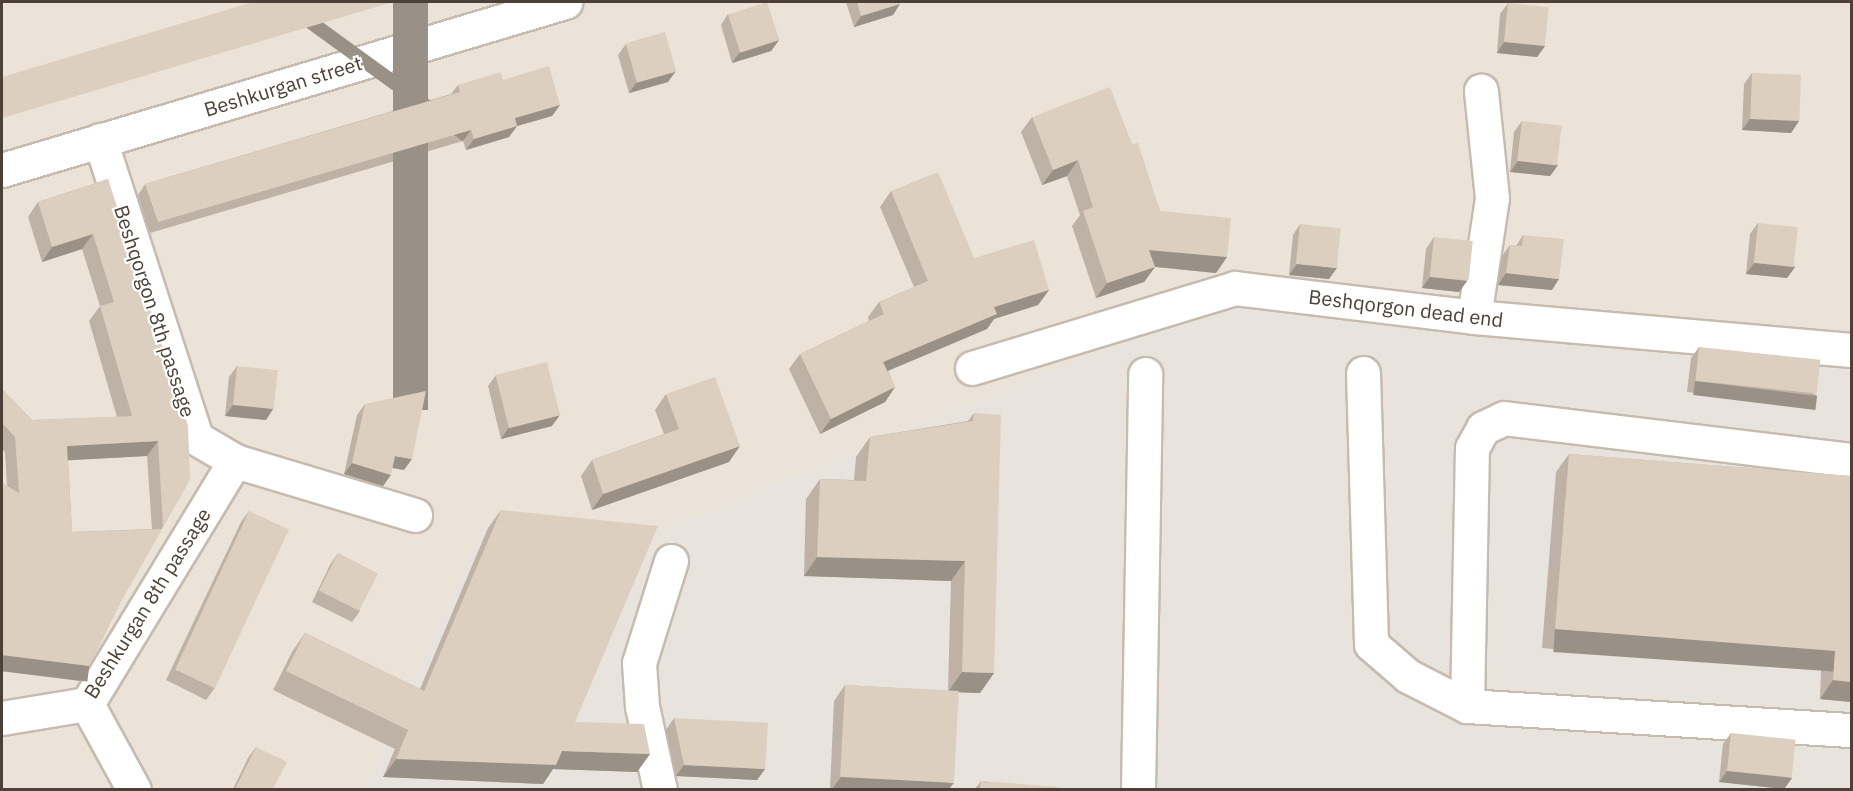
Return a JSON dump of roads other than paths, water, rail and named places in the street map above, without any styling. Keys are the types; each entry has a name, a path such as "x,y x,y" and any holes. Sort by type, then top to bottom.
{"street":[{"name":"Beshkurgan street","path":"2,170 565,2"},
{"path":"1474,317 1492,198 1481,91"},
{"name":"Beshqorgon 8th passage","path":"100,140 196,438 235,461 415,515"},
{"name":"Beshqorgon dead end","path":"972,368 1235,288 1474,317 1851,350"},
{"path":"1363,373 1371,644 1408,676 1467,706 1851,730"},
{"path":"1138,789 1145,374"},
{"path":"1467,706 1472,448 1483,428 1504,417 1851,460"},
{"name":"Beshkurgan 8th passage","path":"2,718 87,705 235,461"},
{"path":"660,789 642,706 639,663 671,561"},
{"path":"87,705 134,789"}]}
